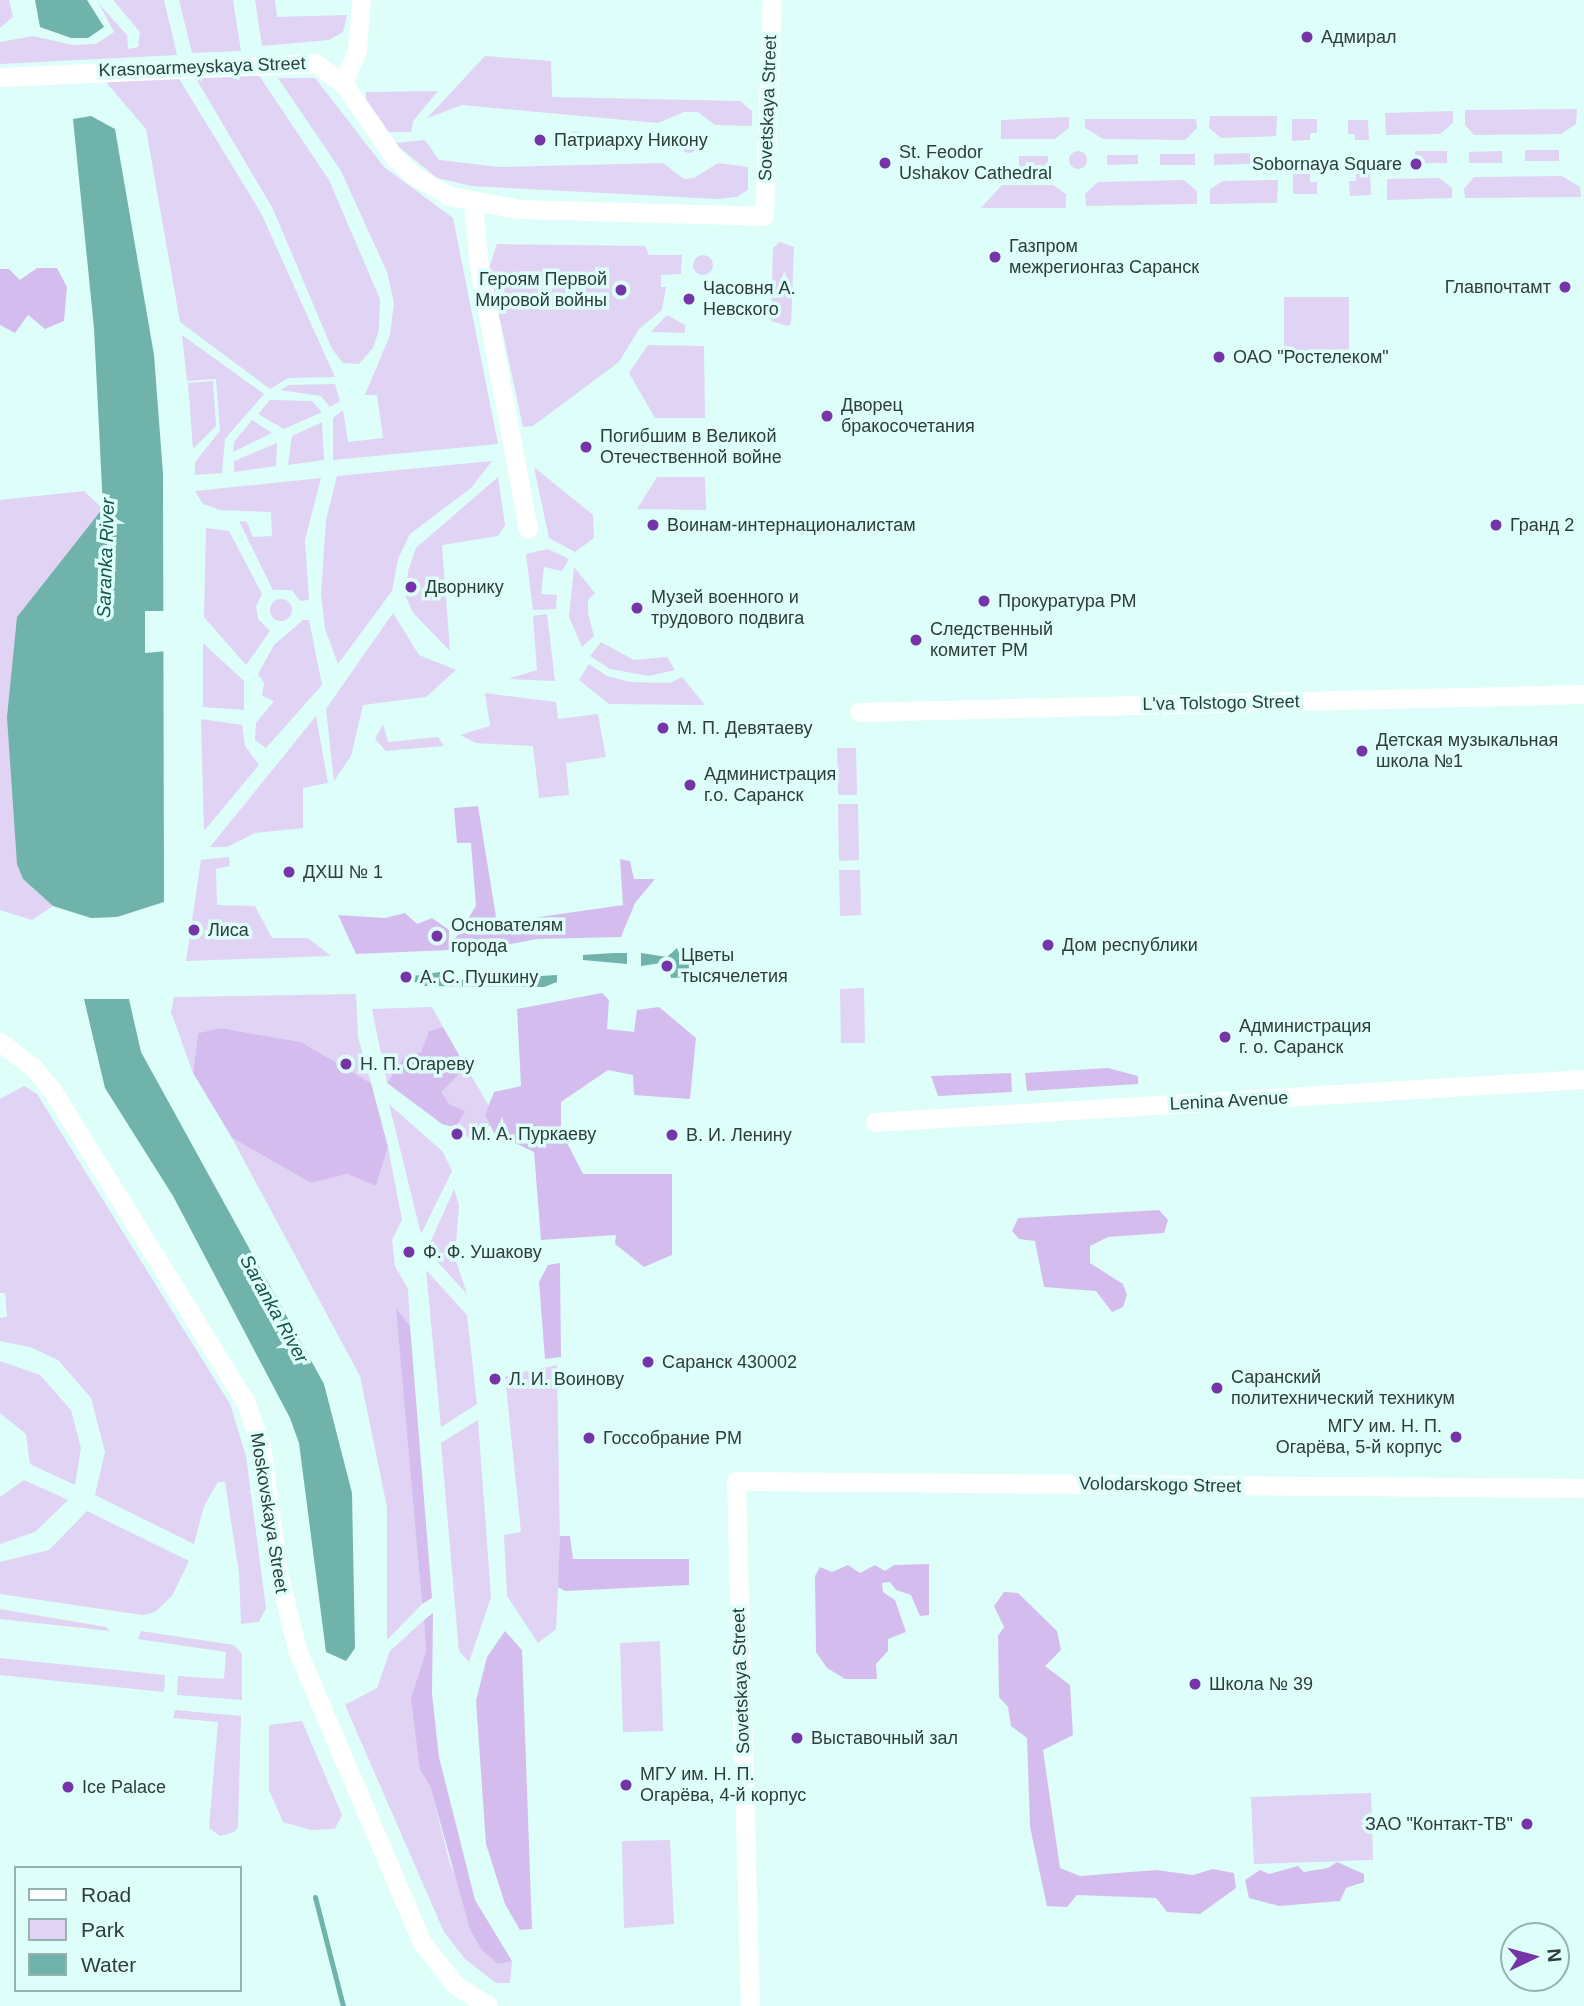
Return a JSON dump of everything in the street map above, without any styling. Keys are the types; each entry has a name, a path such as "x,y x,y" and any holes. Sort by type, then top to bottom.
{"street":[{"path":"343,83 357,50 361,0"},
{"name":"Sovetskaya Street","path":"764,216 772,0"},
{"name":"Krasnoarmeyskaya Street","path":"0,77 301,61 329,69 343,83 377,136 413,175 473,204 531,210 764,216"},
{"path":"473,204 479,267 528,528"},
{"name":"L'va Tolstogo Street","path":"859,712 1584,694"},
{"name":"Moskovskaya Street","path":"0,1042 34,1068 52,1090 246,1403 261,1446 285,1613 310,1683 421,1941 455,1985 488,2006"},
{"name":"Lenina Avenue","path":"875,1122 1584,1079"},
{"name":"Sovetskaya Street","path":"736,1481 750,2006"},
{"name":"Volodarskogo Street","path":"736,1481 1584,1488"}],"green space":[{"path":"0,0 9,0 13,17 0,28"},
{"path":"113,0 164,0 177,55 0,64 0,42 33,36 73,45 96,44 114,32 99,4 127,35 128,49 138,47 140,32"},
{"path":"179,0 233,0 241,51 192,53"},
{"path":"255,0 275,0 277,17 347,15 343,32 329,40 262,46"},
{"path":"485,56 551,61 552,97 740,101 752,111 752,126 715,125 698,112 684,112 658,123 462,105 427,118"},
{"path":"258,74 329,180 380,299 379,330 373,348 359,364 343,363 332,349 273,209 194,75"},
{"path":"178,77 261,213 335,377 288,378 270,389 180,322 146,129 105,81"},
{"path":"278,78 315,78 384,167 453,218 498,444 333,460 333,418 343,410 348,442 383,438 377,395 365,395 390,335 394,303 387,272 341,171"},
{"path":"438,91 413,121 411,132 385,132 366,100 366,92"},
{"path":"1577,109 1576,124 1561,134 1474,135 1465,125 1465,110"},
{"path":"1453,111 1453,123 1440,134 1386,135 1385,113"},
{"path":"1210,116 1277,116 1276,136 1221,138 1209,128"},
{"path":"1069,117 1069,128 1055,139 1001,139 1001,120"},
{"path":"1085,119 1196,119 1197,128 1185,140 1103,139 1085,128"},
{"path":"1292,119 1317,119 1317,133 1310,133 1310,140 1292,141"},
{"path":"1348,120 1368,120 1369,140 1355,140 1355,134 1348,134"},
{"path":"575,131 583,136 584,140 579,148 575,149 567,144 566,140 571,132"},
{"path":"689,135 697,140 698,144 693,152 689,153 681,148 680,144 685,136"},
{"path":"425,140 439,160 500,167 663,163 684,179 694,178 718,163 748,167 748,190 737,197 717,199 472,186 437,178 394,143"},
{"path":"1525,150 1559,150 1559,161 1525,161"},
{"path":"1078,151 1086,156 1087,160 1082,168 1078,169 1070,164 1069,160 1074,152"},
{"path":"1415,151 1447,151 1447,163 1415,163"},
{"path":"1502,151 1502,163 1469,163 1469,152"},
{"path":"1250,153 1250,164 1214,165 1214,154"},
{"path":"1160,154 1195,154 1195,165 1160,165"},
{"path":"1107,155 1138,155 1138,164 1107,165"},
{"path":"1019,156 1048,156 1048,167 1019,167"},
{"path":"1293,174 1310,174 1310,182 1317,182 1317,194 1293,194"},
{"path":"1356,174 1370,174 1371,195 1350,196 1349,181 1356,181"},
{"path":"1562,176 1580,187 1581,197 1465,198 1464,189 1474,177"},
{"path":"1439,178 1452,188 1452,198 1387,200 1387,179"},
{"path":"1184,180 1197,191 1197,204 1086,206 1085,194 1098,182"},
{"path":"1278,180 1277,203 1210,204 1210,189 1223,181"},
{"path":"1002,185 1053,185 1066,194 1066,208 981,208"},
{"path":"780,242 794,247 791,324 788,326 771,321 773,248"},
{"path":"497,244 645,246 649,255 682,255 681,274 661,275 661,287 666,287 662,310 639,329 619,362 533,426 523,427 489,268"},
{"path":"703,255 710,258 713,265 710,272 703,275 696,272 693,265 696,258"},
{"path":"1284,297 1349,297 1349,357 1284,357"},
{"path":"667,315 685,325 685,333 651,332"},
{"path":"182,335 264,394 225,439 222,473 195,475 195,462 220,431 216,379 187,381"},
{"path":"648,345 704,346 705,418 655,418 629,373"},
{"path":"213,381 216,426 193,449 188,383"},
{"path":"335,384 340,401 330,407 321,396 280,390 289,385"},
{"path":"270,400 312,401 322,412 284,429 258,414"},
{"path":"252,420 272,433 233,452 234,442"},
{"path":"322,422 324,460 288,465 292,436"},
{"path":"277,443 276,466 234,472 234,461"},
{"path":"492,461 471,488 410,534 398,559 392,591 338,664 325,629 321,594 326,520 337,476"},
{"path":"534,467 593,515 594,538 575,552 549,538"},
{"path":"498,477 505,525 498,536 442,545 450,651 413,613 406,597 408,571 416,548"},
{"path":"657,477 705,477 706,510 637,509"},
{"path":"321,478 305,540 309,600 300,601 292,590 273,590 239,521 247,522 253,537 272,536 271,512 220,510 203,504 195,491"},
{"path":"84,491 103,509 17,617 23,879 53,906 32,920 0,910 0,500"},
{"path":"206,528 229,531 262,594 256,606 258,619 270,631 246,665 204,617"},
{"path":"548,549 569,559 562,571 544,567 541,594 557,595 556,609 533,610 526,554"},
{"path":"574,567 595,593 588,600 588,613 594,636 582,647 569,617"},
{"path":"281,599 289,602 292,610 289,618 281,621 273,618 270,610 273,602"},
{"path":"393,613 419,655 456,670 426,697 363,705 351,756 334,781 326,709"},
{"path":"547,614 555,681 508,679 537,670 533,616"},
{"path":"303,620 309,620 322,685 266,748 255,740 256,723 274,701 262,696 264,683 258,674 274,645"},
{"path":"601,642 634,660 667,657 675,670 649,676 610,669 590,656"},
{"path":"203,643 244,681 244,710 203,707"},
{"path":"589,664 607,676 630,682 670,683 682,677 705,705 609,704 579,680"},
{"path":"485,693 556,702 558,719 598,714 606,757 566,763 569,795 539,798 533,746 476,743 460,735 490,726"},
{"path":"316,716 328,783 303,788 303,828 255,833 227,847 210,847"},
{"path":"201,719 242,725 245,746 259,765 204,831"},
{"path":"383,724 388,742 438,737 444,746 386,751 375,739"},
{"path":"837,748 856,748 857,795 838,795"},
{"path":"838,804 858,804 859,860 839,861"},
{"path":"229,857 230,866 216,869 217,905 255,906 272,938 308,938 331,956 186,961 201,860"},
{"path":"839,870 860,870 861,915 840,916"},
{"path":"864,988 865,1043 841,1043 840,989"},
{"path":"356,994 358,1037 371,1083 301,1042 221,1028 198,1033 193,1073 171,1012 174,997"},
{"path":"432,1007 443,1027 429,1031 421,1052 403,1060 387,1083 372,1009"},
{"path":"466,1067 489,1106 485,1115 490,1125 472,1140 456,1128 460,1125 440,1092"},
{"path":"24,1086 37,1094 230,1404 246,1456 266,1608 259,1622 241,1624 239,1573 225,1482 218,1482 204,1506 194,1544 95,1495 105,1452 91,1398 58,1360 30,1347 0,1341 0,1318 7,1317 5,1293 0,1293 0,1099"},
{"path":"389,1104 443,1152 452,1171 421,1234"},
{"path":"232,1138 311,1183 347,1174 376,1186 388,1147 402,1220 392,1240 395,1266 408,1289 410,1326 397,1310 422,1604 387,1640 387,1507 360,1376"},
{"path":"454,1189 459,1205 455,1258 467,1294 432,1256 431,1241"},
{"path":"426,1270 467,1315 477,1404 441,1427"},
{"path":"0,1361 40,1375 71,1410 81,1448 75,1485 30,1464 26,1434 0,1413"},
{"path":"557,1365 560,1546 556,1629 538,1643 507,1596 504,1535 521,1532 505,1376"},
{"path":"478,1420 491,1597 469,1662 459,1651 441,1443"},
{"path":"24,1480 68,1500 35,1532 0,1544 0,1497"},
{"path":"87,1511 189,1561 172,1596 155,1612 142,1615 0,1594 0,1562 49,1550"},
{"path":"0,1609 106,1627 110,1631 0,1619"},
{"path":"424,1620 426,1652 420,1674 417,1735 420,1770 430,1786 450,1864 498,1964 512,1961 510,1983 496,1983 465,1959 444,1932 345,1705 377,1688 390,1651"},
{"path":"141,1631 234,1645 242,1654 242,1700 177,1695 178,1676 224,1679 226,1652 138,1639"},
{"path":"660,1641 663,1731 623,1732 620,1643"},
{"path":"0,1658 165,1675 164,1692 0,1675"},
{"path":"175,1710 241,1716 238,1827 234,1832 220,1836 209,1828 218,1722 173,1718"},
{"path":"302,1721 342,1815 335,1829 311,1830 283,1822 269,1790 269,1725"},
{"path":"1371,1793 1373,1860 1254,1864 1251,1797"},
{"path":"670,1840 674,1924 624,1928 622,1841"}],"shaded area":[{"path":"37,268 57,268 67,287 64,321 45,329 28,315 15,333 0,325 0,269 9,269 20,280"},
{"path":"478,806 497,923 623,905 620,859 630,861 634,879 655,879 635,903 621,937 537,939 489,948 453,942 476,906 471,843 457,843 454,808"},
{"path":"405,913 417,924 432,918 449,930 449,950 356,954 338,915 385,918"},
{"path":"602,993 609,1000 607,1029 634,1032 637,1010 659,1007 696,1038 690,1099 634,1095 633,1075 608,1070 561,1102 561,1131 583,1174 672,1174 672,1255 644,1267 615,1244 616,1235 541,1240 534,1152 494,1133 485,1115 494,1092 521,1086 517,1009"},
{"path":"443,1027 466,1067 441,1092 449,1104 465,1111 456,1128 442,1124 387,1083 403,1059 421,1052 429,1031"},
{"path":"221,1028 301,1042 371,1083 388,1147 376,1186 347,1174 311,1183 232,1138 193,1073 198,1033"},
{"path":"1108,1068 1138,1076 1138,1084 1027,1091 1025,1073"},
{"path":"1011,1073 1012,1092 938,1096 931,1076"},
{"path":"1159,1210 1168,1220 1164,1233 1108,1237 1090,1246 1090,1263 1123,1284 1127,1295 1123,1307 1112,1312 1096,1291 1044,1287 1035,1241 1019,1239 1012,1231 1018,1218"},
{"path":"560,1263 561,1357 545,1359 539,1282 548,1265"},
{"path":"396,1308 410,1326 432,1598 422,1604"},
{"path":"560,1536 570,1536 573,1559 689,1559 689,1585 565,1591 558,1587"},
{"path":"929,1564 929,1615 920,1616 911,1595 896,1590 890,1582 882,1583 883,1592 895,1600 906,1632 888,1639 888,1651 876,1664 877,1679 845,1679 827,1668 816,1652 815,1576 820,1567 832,1572 848,1565 860,1573 875,1565 885,1571 894,1565"},
{"path":"1004,1592 1018,1593 1057,1631 1061,1650 1045,1666 1070,1685 1073,1735 1043,1750 1060,1868 1080,1876 1156,1870 1193,1875 1213,1869 1234,1873 1236,1888 1200,1914 1167,1912 1156,1898 1077,1895 1067,1907 1047,1906 1030,1827 1027,1738 1011,1726 1008,1707 999,1697 998,1636 1004,1627 994,1606"},
{"path":"433,1613 432,1694 439,1757 475,1900 512,1961 498,1964 482,1950 470,1929 430,1786 420,1770 411,1698 426,1652 424,1620"},
{"path":"505,1631 522,1650 532,1929 520,1930 505,1904 486,1844 476,1701 487,1657"},
{"path":"1337,1862 1364,1874 1364,1882 1346,1888 1340,1901 1279,1906 1249,1898 1245,1880 1260,1870 1269,1874 1298,1866 1304,1872 1328,1868"}],"water":[{"path":"35,0 87,0 104,27 88,38 71,38 40,27"},
{"path":"91,116 115,129 154,355 163,474 164,902 117,917 91,918 53,906 23,879 17,864 7,717 17,617 103,508 94,328 73,119"},
{"path":"677,948 680,956 694,959 687,977 671,978 667,962 641,966 641,953 667,957"},
{"path":"627,953 627,964 583,960 583,955"},
{"path":"448,972 448,980 465,979 466,972 474,972 475,980 557,975 557,982 544,987 422,986 406,977"},
{"path":"84,999 129,999 141,1052 324,1384 352,1493 355,1648 346,1661 326,1652 299,1443 290,1418 173,1196 105,1088"}],"pier":[{"path":"145,611 167,611 167,651 145,653"}],"waterway":[{"name":"Saranka River","path":"315,1897 343,2006"}],"place":[{"name":"Адмирал","path":"1307,37"},
{"name":"Патриарху Никону","path":"540,140"},
{"name":"St. Feodor Ushakov Cathedral","path":"885,163"},
{"name":"Sobornaya Square","path":"1416,164"},
{"name":"Газпром межрегионгаз Саранск","path":"995,257"},
{"name":"Главпочтамт","path":"1565,287"},
{"name":"Героям Первой Мировой войны","path":"621,290"},
{"name":"Часовня А. Невского","path":"689,299"},
{"name":"ОАО \"Ростелеком\"","path":"1219,357"},
{"name":"Дворец бракосочетания","path":"827,416"},
{"name":"Погибшим в Великой Отечественной войне","path":"586,447"},
{"name":"Воинам-интернационалистам","path":"653,525"},
{"name":"Гранд 2","path":"1496,525"},
{"name":"Дворнику","path":"411,587"},
{"name":"Прокуратура РМ","path":"984,601"},
{"name":"Музей военного и трудового подвига","path":"637,608"},
{"name":"Следственный комитет РМ","path":"916,640"},
{"name":"М. П. Девятаеву","path":"663,728"},
{"name":"Детская музыкальная школа №1","path":"1362,751"},
{"name":"Администрация г.о. Саранск","path":"690,785"},
{"name":"ДХШ № 1","path":"289,872"},
{"name":"Лиса","path":"194,930"},
{"name":"Основателям города","path":"437,936"},
{"name":"Дом республики","path":"1048,945"},
{"name":"Цветы тысячелетия","path":"667,966"},
{"name":"А. С. Пушкину","path":"406,977"},
{"name":"Администрация г. о. Саранск","path":"1225,1037"},
{"name":"Н. П. Огареву","path":"346,1064"},
{"name":"М. А. Пуркаеву","path":"457,1134"},
{"name":"В. И. Ленину","path":"672,1135"},
{"name":"Ф. Ф. Ушакову","path":"409,1252"},
{"name":"Саранск 430002","path":"648,1362"},
{"name":"Л. И. Воинову","path":"495,1379"},
{"name":"Саранский политехнический техникум","path":"1217,1388"},
{"name":"МГУ им. Н. П. Огарёва, 5-й корпус","path":"1456,1437"},
{"name":"Госсобрание РМ","path":"589,1438"},
{"name":"Школа № 39","path":"1195,1684"},
{"name":"Выставочный зал","path":"797,1738"},
{"name":"МГУ им. Н. П. Огарёва, 4-й корпус","path":"626,1785"},
{"name":"Ice Palace","path":"68,1787"},
{"name":"ЗАО \"Контакт-ТВ\"","path":"1527,1824"}]}
